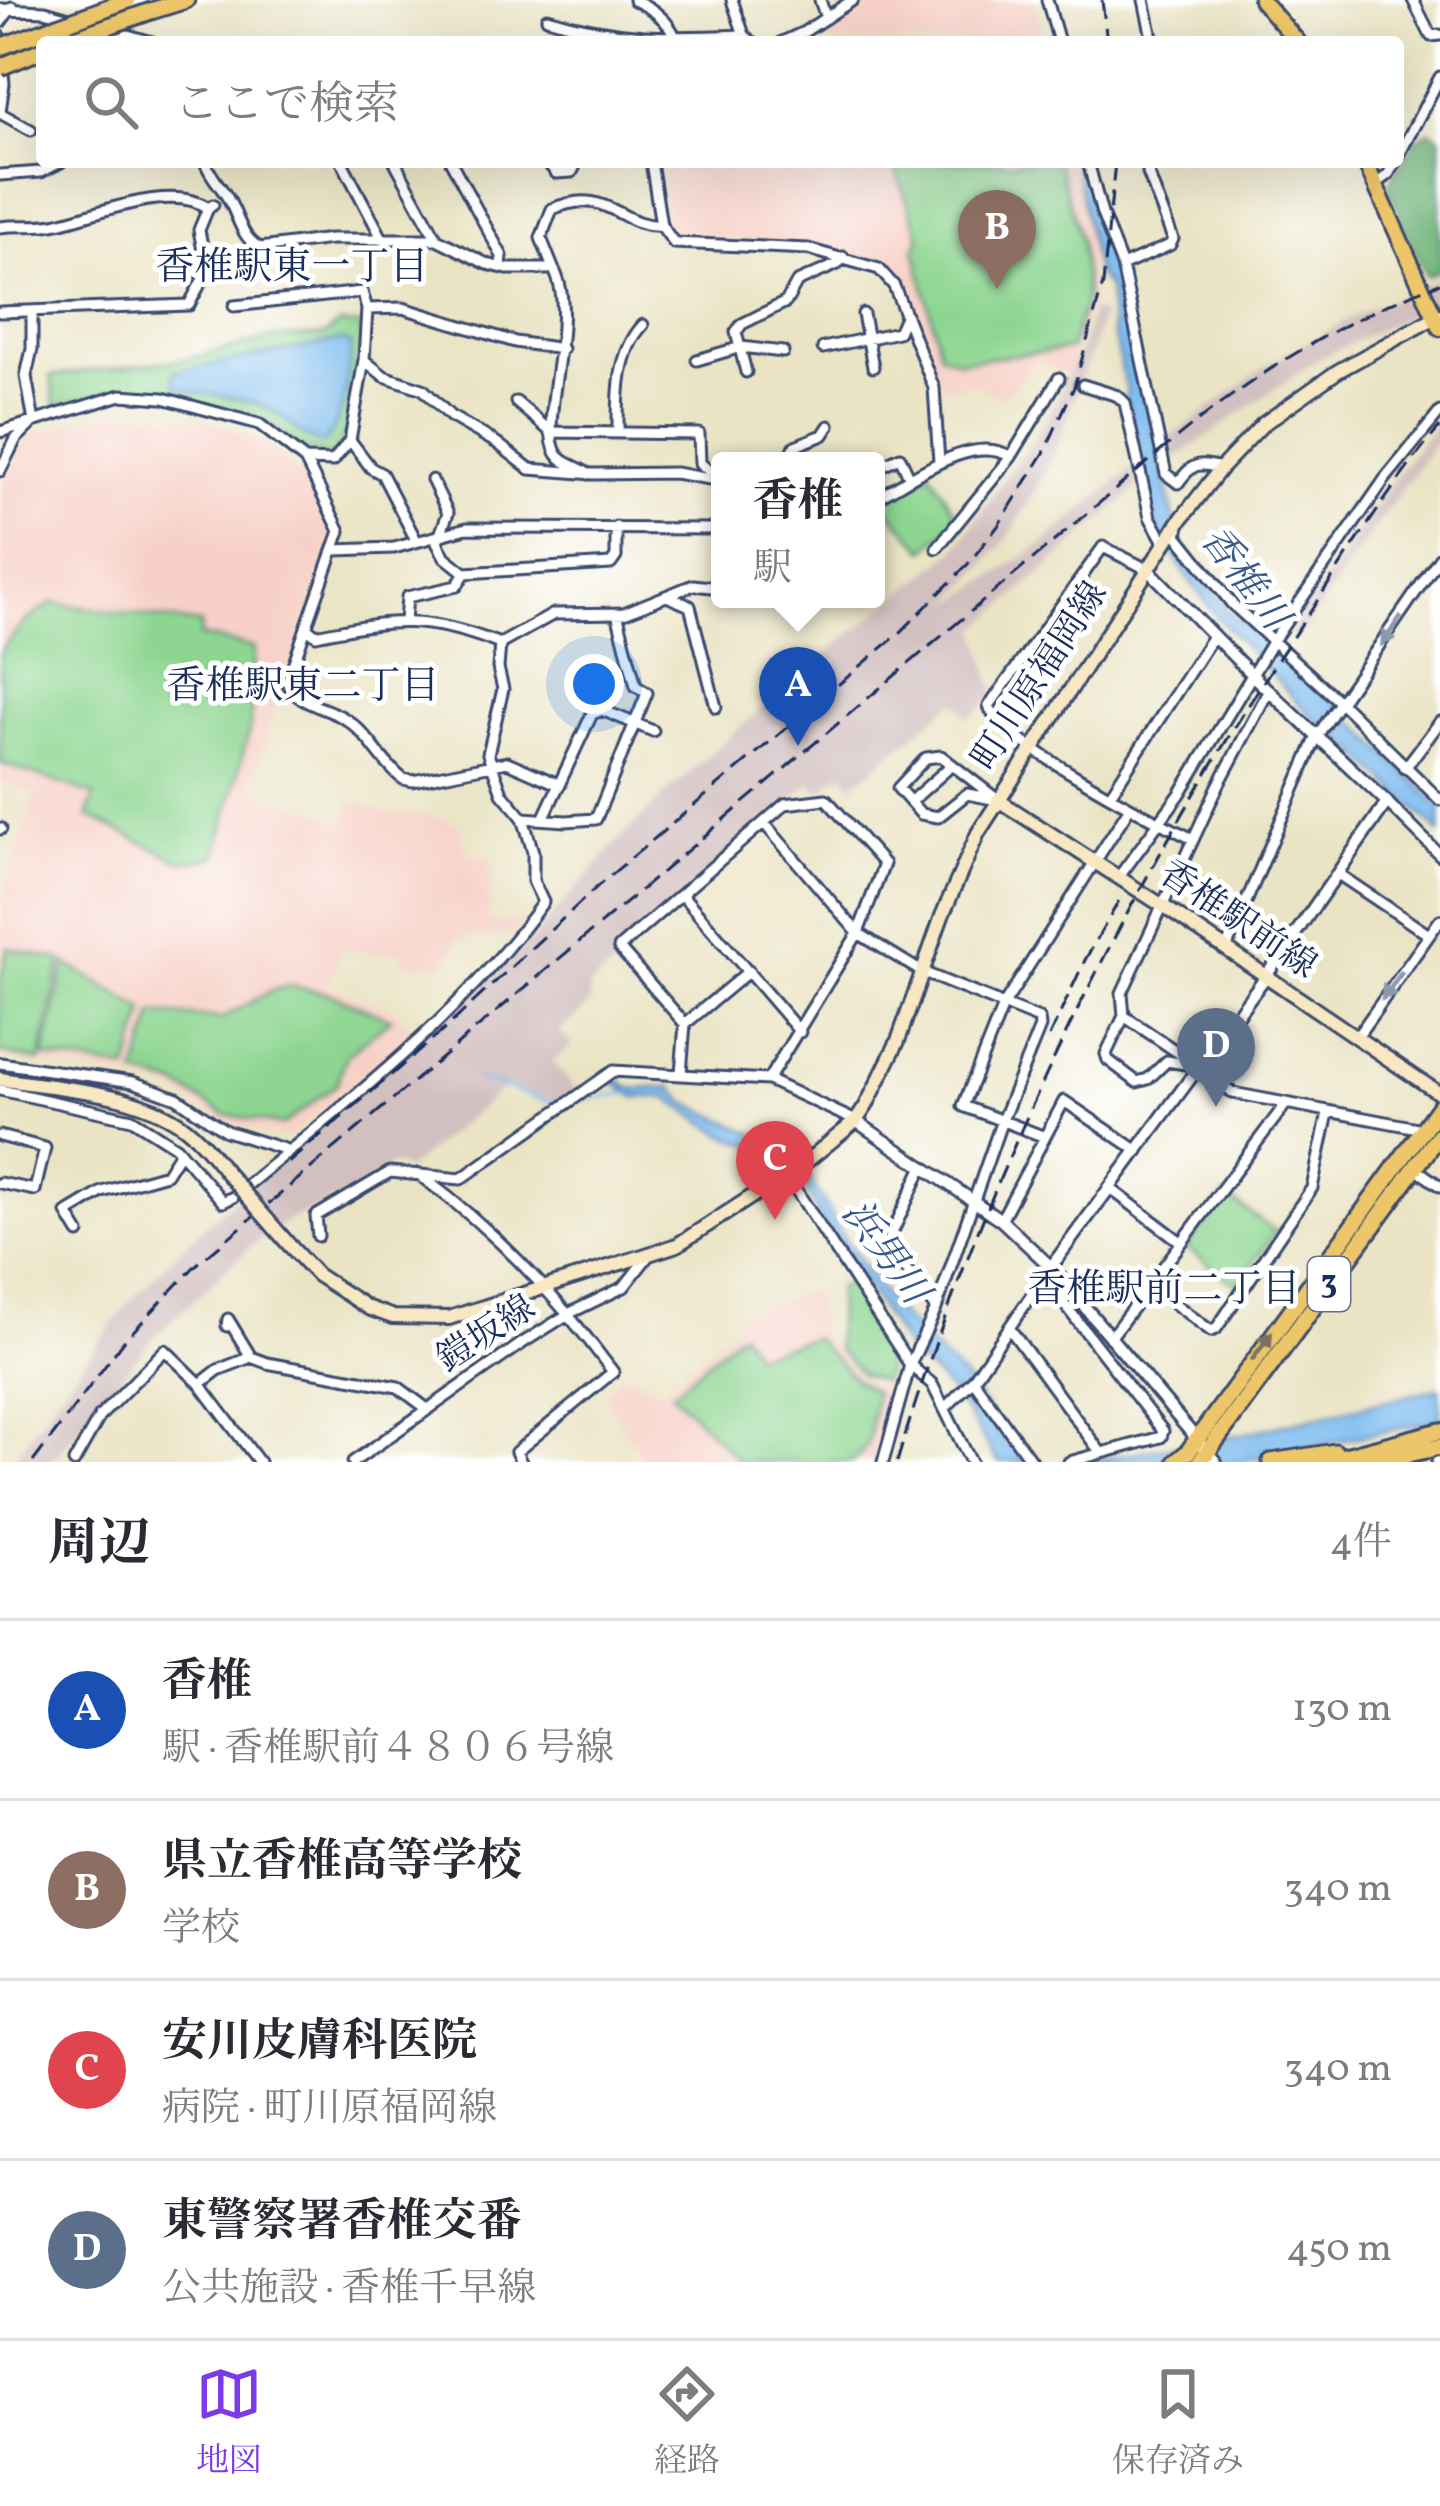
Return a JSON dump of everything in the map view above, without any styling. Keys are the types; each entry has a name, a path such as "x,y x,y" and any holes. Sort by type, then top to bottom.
{"highway":[{"path":"0,47 128,0"},
{"path":"81,36 186,0"},
{"path":"0,67 36,52"},
{"name":"3","path":"1205,1456 1440,1106"},
{"name":"3","path":"1176,1462 1205,1456 1440,1134"},
{"path":"1322,1462 1440,1431"},
{"path":"1271,1462 1379,1445"},
{"path":"1372,1462 1440,1447"}],"main road":[{"path":"1261,0 1293,36"},
{"path":"1368,168 1438,320"},
{"name":"町川原福岡線","path":"789,1174 856,1121 898,1041 969,850 1164,542 1221,468 1263,424 1354,362 1438,320"},
{"name":"香椎駅前線","path":"998,800 1440,1094"},
{"path":"0,1079 123,1099 156,1110 200,1140 291,1247 341,1293 393,1317 449,1318 677,1245 789,1174"}],"street":[{"path":"84,22 90,0"},
{"path":"634,0 651,7 675,36"},
{"path":"732,0 747,36"},
{"path":"820,0 826,18"},
{"path":"793,36 853,0"},
{"path":"1047,0 1057,36"},
{"path":"1144,0 1153,36"},
{"path":"1413,0 1431,36 1440,35"},
{"path":"0,23 4,6 45,11 132,36"},
{"path":"547,18 595,33 644,36"},
{"path":"0,36 4,84 0,112 31,130"},
{"path":"1404,146 1440,77"},
{"path":"0,175 49,168"},
{"path":"207,168 214,184 228,197 245,238 254,246 287,248 331,239 437,239 501,267 553,268"},
{"path":"345,168 382,238"},
{"path":"398,168 437,239"},
{"path":"454,168 502,256 501,267"},
{"path":"651,168 661,225 674,244 808,249 879,269 894,286 934,388 939,462"},
{"path":"1090,168 1122,266 1166,474 1178,483 1191,465 1221,468"},
{"path":"1122,266 1170,245 1173,239 1149,168"},
{"path":"1376,185 1392,168"},
{"path":"0,227 53,225 119,202 182,200 210,206 199,230 208,271 189,305 0,313"},
{"path":"588,474 556,453 551,432 562,349 561,284 541,238 552,209 568,202 608,204 634,222 661,225"},
{"path":"746,372 736,332 742,324 786,302 797,282 838,264 842,257"},
{"path":"234,306 362,292 367,309 364,360 350,440 333,460 304,460"},
{"path":"367,309 403,308 515,342 562,349"},
{"path":"32,312 26,376 34,422"},
{"path":"863,314 873,367"},
{"path":"823,348 898,332 906,314"},
{"path":"618,433 618,393 630,339 643,325"},
{"path":"697,360 741,347 783,352"},
{"path":"364,360 384,376 423,389 450,416 530,469 711,476"},
{"path":"938,548 1011,457 1059,378"},
{"path":"1083,385 1118,396 1125,403 1150,517 1164,542"},
{"path":"0,432 122,395 163,398 259,424 304,460 340,531 288,688 302,701 357,727 403,779 507,762 560,785"},
{"path":"516,402 551,432 699,434 700,463 711,471"},
{"path":"1118,878 1159,823 1272,642 1385,479 1440,412"},
{"path":"0,471 16,439 34,422"},
{"path":"794,452 794,446 823,435 829,426"},
{"path":"350,440 371,468 382,473 416,540"},
{"path":"885,493 962,454 1002,451 1011,457"},
{"path":"885,464 899,457 910,479"},
{"path":"432,480 448,513 436,537"},
{"path":"1180,522 1177,535 1232,604 1440,800"},
{"path":"436,537 446,556 465,573 611,565 616,556 616,527"},
{"path":"335,550 394,548 467,528 711,529"},
{"path":"1193,838 1110,796 992,718 989,706 1102,547 1149,570 1252,675 1321,731 1440,855"},
{"path":"1226,949 1321,731 1440,557"},
{"path":"405,620 407,597 457,586 465,573"},
{"path":"306,627 316,634 405,620 500,644 554,614 617,613 694,585 711,587"},
{"path":"667,596 690,606 716,707"},
{"path":"523,818 596,819 647,694 636,686 617,613"},
{"path":"1110,796 1213,636"},
{"path":"0,1090 132,1119 180,1152 223,1202 420,1038 526,928 543,902 533,881 533,852 523,818 502,793 490,767 488,754 503,689 500,644"},
{"path":"1198,1066 1167,1061 1148,1079 1137,1082 1106,1054 1124,1016 1122,993 1193,838 1269,690"},
{"path":"543,819 592,714 602,710 653,731"},
{"path":"1405,768 1440,722"},
{"path":"941,756 998,800 968,794 938,817 921,814 898,788 926,758 941,756"},
{"path":"910,802 952,765"},
{"path":"685,1024 619,948 785,804 826,799 884,864 858,933 768,1080"},
{"path":"945,1408 973,1381 1387,802"},
{"path":"1045,1137 963,1106 1003,1006 1130,807"},
{"path":"764,824 858,933 922,972 1039,1019 1040,1027 936,1309 910,1365 883,1462"},
{"path":"1337,874 1430,935"},
{"path":"682,895 800,1032"},
{"path":"1355,1038 1440,920"},
{"path":"681,1073 685,1024 748,971"},
{"path":"1124,1016 1233,1093 1423,1129"},
{"path":"0,1063 133,1082 177,1098 226,1131 287,1150"},
{"path":"318,1236 316,1216 390,1172 461,1179 613,1071 768,1080 856,1121 1000,1220 1051,1267 1205,1456"},
{"path":"1000,1220 1064,1101 1138,1151"},
{"path":"1110,1338 1285,1105"},
{"path":"1151,1286 1210,1331 1216,1329 1312,1187 1328,1112"},
{"path":"0,1136 45,1148 35,1190 0,1183"},
{"path":"80,1233 67,1213 102,1192 166,1174 180,1152"},
{"path":"922,1166 887,1244 936,1309"},
{"path":"1414,1167 1440,1186"},
{"path":"789,1174 910,1365 932,1384 971,1462"},
{"path":"422,1177 520,1258 542,1289 570,1313 613,1372 516,1452 520,1462"},
{"path":"1111,1189 1181,1242"},
{"name":"鎧坂線","path":"353,1462 570,1313 624,1287 649,1255"},
{"path":"1058,1296 1163,1431 1161,1437 1069,1462"},
{"path":"227,1327 228,1319 251,1357 266,1364 398,1387 426,1408"},
{"path":"1010,1328 1101,1453"},
{"path":"74,1462 100,1416 165,1350 200,1384 259,1462"},
{"path":"200,1384 232,1362 251,1357"},
{"path":"973,1381 1032,1462"},
{"path":"1164,1462 1205,1456"}],"shaded area":[{"path":"869,0 1035,0 1043,36 809,36"},
{"path":"658,168 1072,168 1088,238 1091,301 1067,376 1037,359 1002,398 978,385 942,387 899,277 888,266 825,247 676,235 670,229"},
{"path":"1440,277 1440,300 1316,360 1170,462 1164,442 1266,366 1348,319"},
{"path":"1091,310 1102,314 1052,459 1010,536 949,605 1041,545 1133,468 1137,488 978,629 995,695 969,718 955,701 853,785 842,773 819,791 811,783 682,895 589,987 590,1004 560,1031 572,1046 553,1062 580,1094 566,1104 507,1085 407,1169 392,1164 356,1190 288,1221 252,1245 152,1339 50,1462 12,1462 132,1299 202,1228 535,937 664,795 785,687 954,551 1047,419 1084,340"},
{"path":"116,411 204,420 265,440 319,496 334,532 250,788 346,822 353,800 386,812 445,818 458,825 469,856 492,858 488,921 524,923 516,933 458,939 445,963 413,965 400,962 403,953 341,949 328,987 391,1008 413,1032 289,1138 222,1123 178,1092 138,1079 0,1057 0,904 36,793 0,783 0,489 23,442 33,433"},
{"path":"1440,419 1440,435 1296,641 1287,635 1388,486"},
{"path":"812,1290 822,1335 861,1378 895,1393 874,1462 645,1462 604,1394 622,1373 662,1391 740,1316"}],"green space":[{"path":"1429,131 1440,137 1440,270 1426,276 1387,186 1398,168 1404,168 1417,139"},
{"path":"895,168 1059,168 1081,242 1086,299 1070,349 959,361 940,353 915,249 920,237"},
{"path":"339,324 361,325 360,358 353,410 333,456 303,450 270,424 249,415 132,388 55,406 51,376 188,359 273,338 325,335"},
{"path":"930,471 959,518 925,550 885,501"},
{"path":"53,603 201,624 200,636 254,648 250,727 216,857 183,862 88,816 94,795 0,763 0,651 26,621"},
{"path":"7,948 61,960 40,1061 0,1053 0,981"},
{"path":"65,963 145,1011 128,1070 44,1057"},
{"path":"290,986 328,993 391,1019 347,1055 336,1085 283,1125 226,1115 177,1086 136,1075 154,1014 222,1018 273,990"},
{"path":"1225,1195 1276,1232 1237,1285 1186,1248"},
{"path":"848,1283 893,1353 882,1381 862,1375 836,1348 838,1288"},
{"path":"741,1332 755,1354 814,1338 875,1393 868,1444 853,1462 740,1462 672,1393"}],"water":[{"path":"1076,168 1085,168 1100,234 1120,269 1125,319 1149,402 1178,539 1230,614 1281,650 1440,806 1440,833 1336,733 1312,717 1216,616 1157,529 1125,396 1108,287 1096,273"},
{"path":"342,340 351,344 347,383 337,422 324,443 308,438 265,407 176,388 174,372"},
{"path":"614,1077 633,1089 672,1087 685,1102 795,1152 844,1238 895,1310 964,1378 1026,1462 998,1462 963,1408 910,1354 819,1216 787,1158 724,1135 666,1097 636,1097 609,1080"},
{"path":"1440,1388 1440,1420 1237,1462 1080,1462 1243,1434"}],"waterway":[{"path":"476,1078 551,1102 564,1100"},
{"name":"浜男川","path":"579,1099 630,1093"}],"tunnel":[{"path":"1059,378 1083,385"}],"railway":[{"path":"1102,0 1106,36"},
{"path":"288,1163 446,1028 599,885 900,633 968,564 1044,453 1074,387 1103,284 1114,168"},
{"path":"33,1462 123,1342 195,1266 1174,440 1301,350 1369,313 1440,283"},
{"path":"897,1462 934,1349 1023,1125 1131,906 1254,697 1377,511 1440,427"},
{"path":"1049,1037 1120,899"}],"place":[{"name":"県立香椎高等学校","path":"997,289"},
{"name":"香椎","path":"798,746"},
{"name":"東警察署香椎交番","path":"1216,1107"},
{"name":"安川皮膚科医院","path":"775,1220"}],"district":[{"name":"香椎駅東一丁目","path":"292,269"},
{"name":"香椎駅東二丁目","path":"303,688"},
{"name":"香椎駅前二丁目","path":"1164,1291"}],"water label":[{"name":"香椎川","path":"1243,579"}]}
